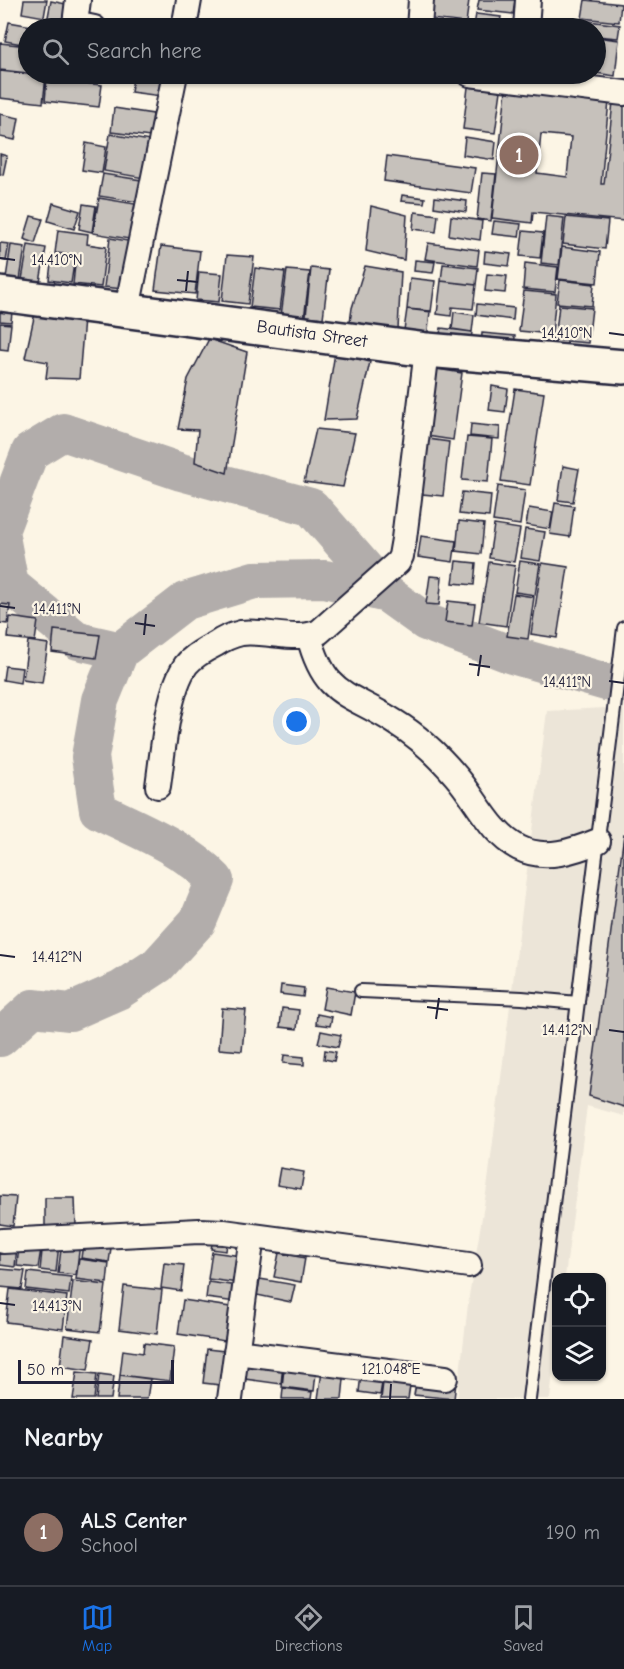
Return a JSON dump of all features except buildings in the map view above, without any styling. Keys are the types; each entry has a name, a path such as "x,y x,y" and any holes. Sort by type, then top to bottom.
{"street":[{"path":"76,18 78,0"},
{"path":"186,18 189,0"},
{"path":"419,18 421,0"},
{"path":"527,18 528,0"},
{"path":"127,309 173,84"},
{"path":"567,84 624,93"},
{"name":"Bautista Street","path":"0,294 427,350 624,367"},
{"path":"158,786 173,700 180,677 188,663 204,650 240,633 309,636 319,632 398,562 404,539 427,350"},
{"path":"309,636 319,668 330,683 348,697 393,720 416,736 456,776 503,839 522,849 558,854 598,841"},
{"path":"3,1242 199,1231 469,1265"},
{"path":"230,1399 252,1236"},
{"path":"236,1352 445,1378"}],"lane":[{"path":"529,1399 624,628"},
{"path":"361,991 522,998 579,1003"}],"shaded area":[{"path":"624,707 624,1116 587,1106 566,1273 552,1273 550,1399 457,1399 469,1296 488,1181 547,711"}],"waterway":[{"path":"113,649 78,641 10,585 0,531 30,452 63,432 181,472 311,507 387,594"},
{"path":"0,1038 33,1008 70,1012 120,990 158,965 198,921 215,880 203,868 175,849 98,810 90,757 100,700 120,651 185,601 254,580 325,579 387,594 426,622 512,655 606,682 624,684"}],"place":[{"name":"ALS Center","path":"519,155"}]}
